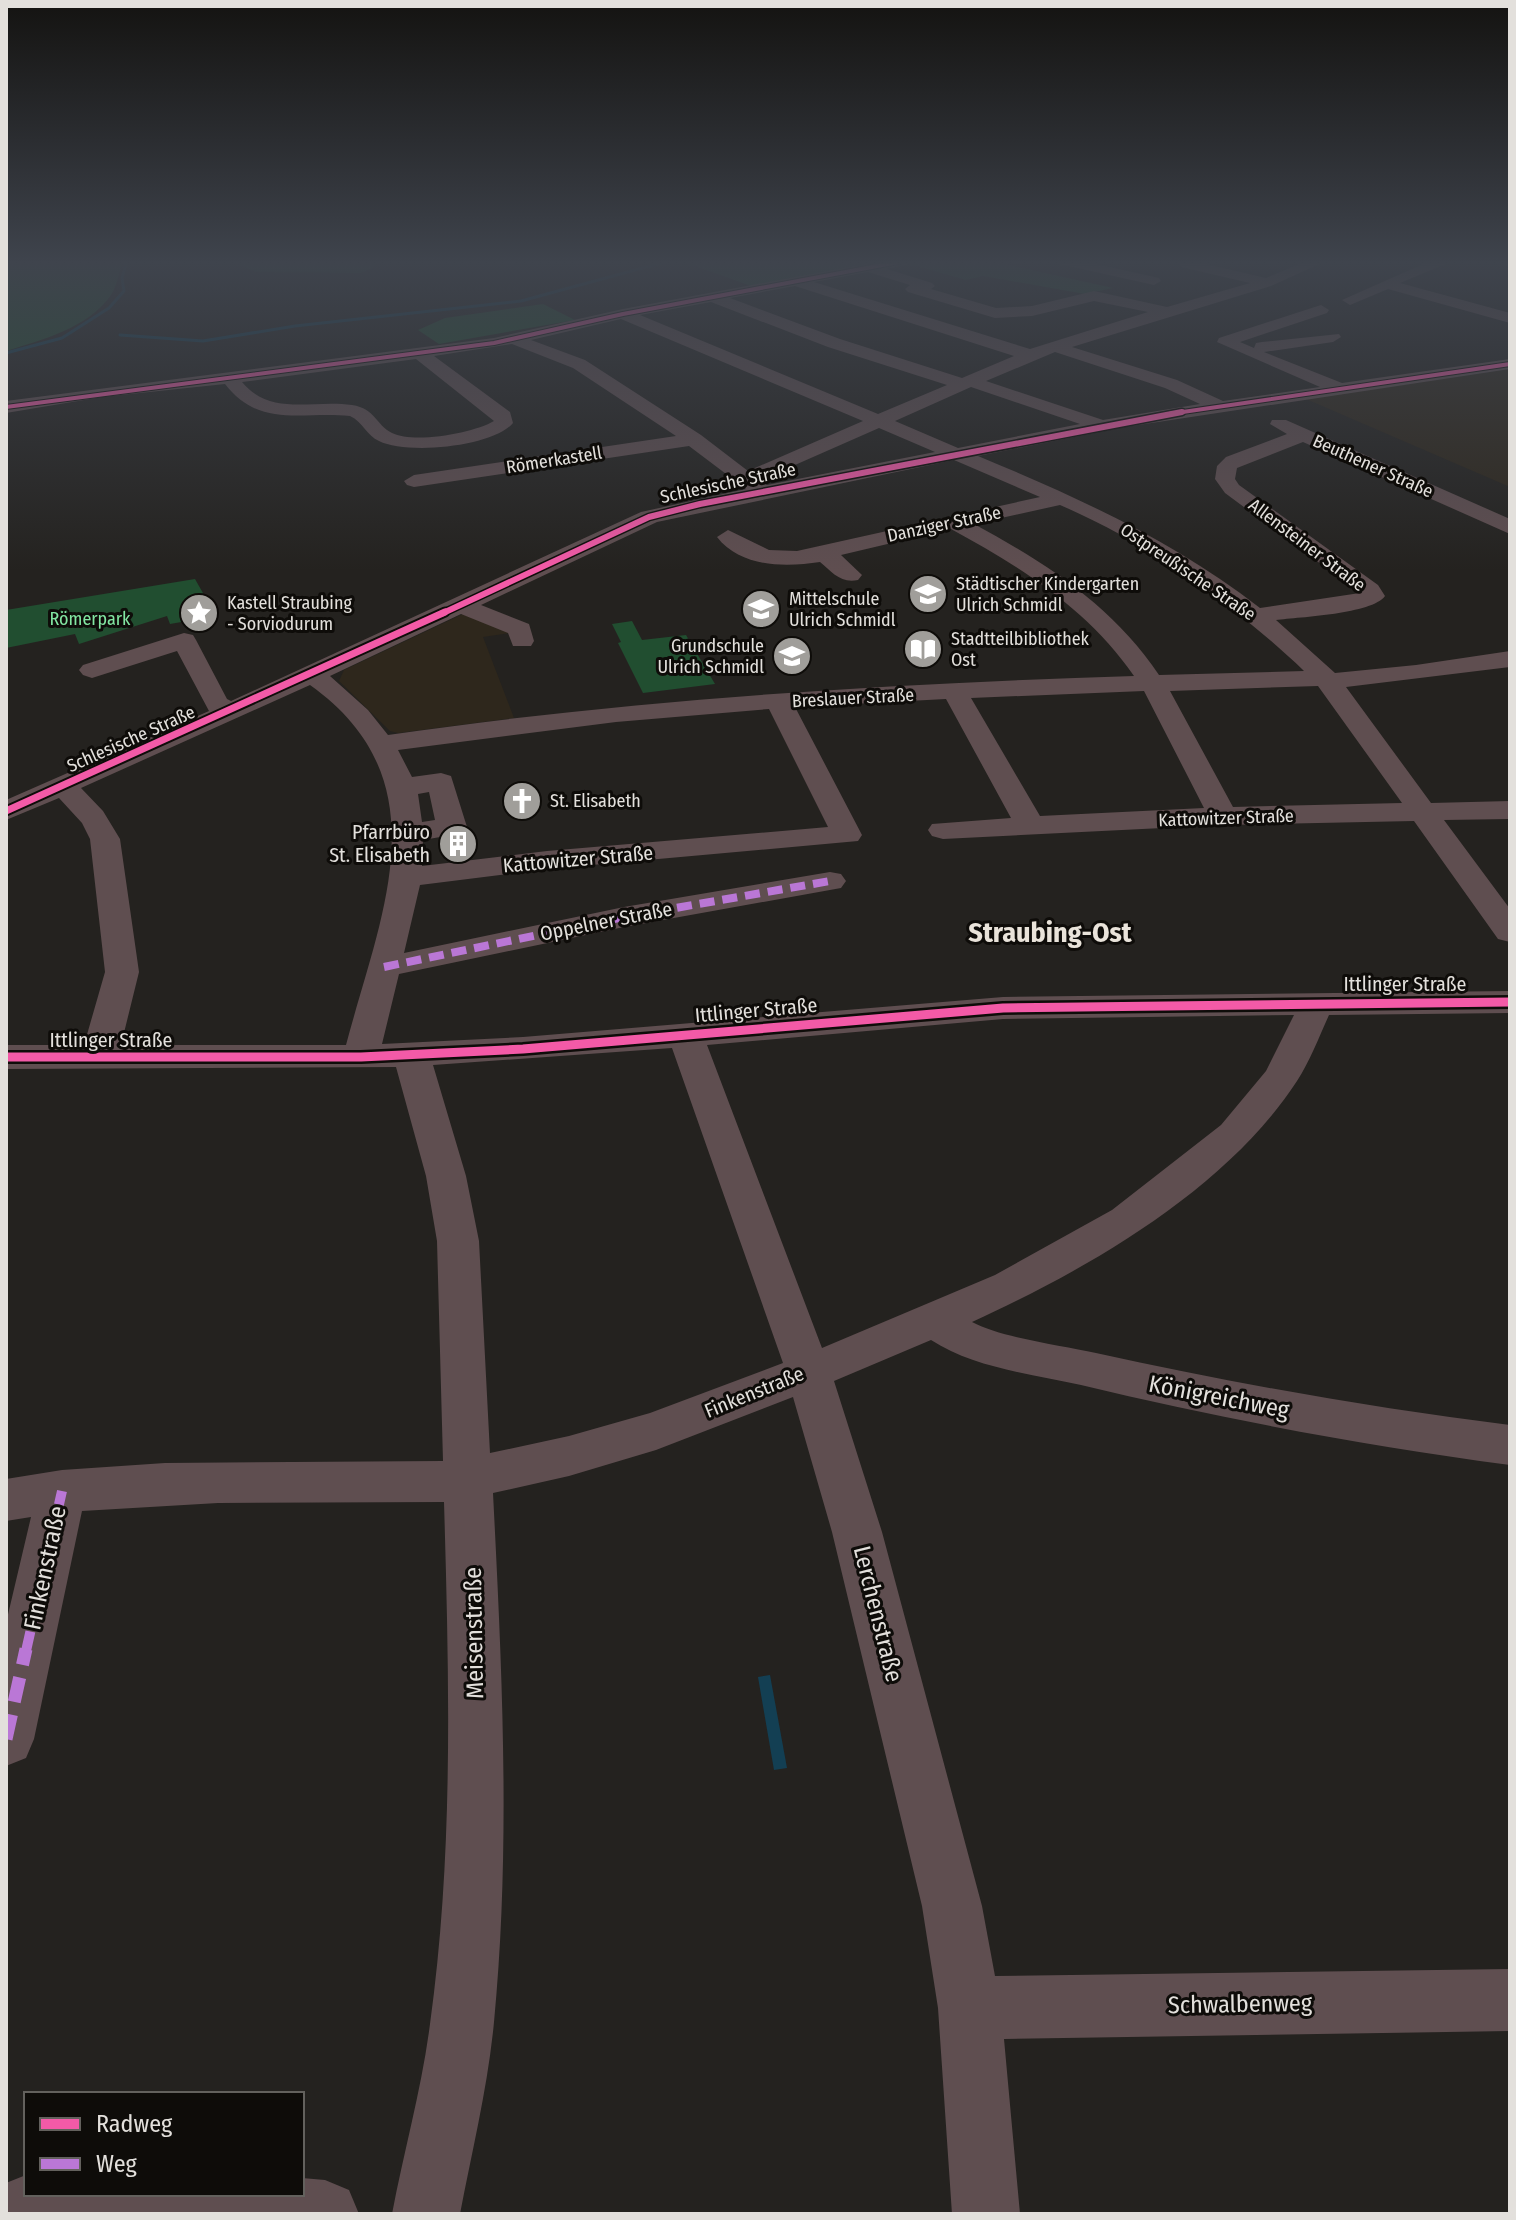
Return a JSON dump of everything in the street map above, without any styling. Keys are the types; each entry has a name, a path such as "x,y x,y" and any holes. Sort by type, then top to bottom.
{"street":[{"path":"6,407 102,392 344,364"},
{"path":"230,378 247,398 263,406 355,412 370,418 381,434 393,440 432,441 483,433 504,423 503,416 433,364"},
{"path":"578,364 694,439 755,486 880,422 1009,364"},
{"name":"Ostpreußische Straße","path":"741,364 1064,498 1158,549 1255,616 1285,639 1327,680 1421,814 1510,932"},
{"path":"903,364 1101,425"},
{"name":"Beuthener Straße","path":"1108,364 1171,384 1303,435 1510,527"},
{"path":"1278,364 1341,389"},
{"name":"Schlesische Straße","path":"6,811 311,675 628,524 755,486 1101,425 1510,364"},
{"name":"Allensteiner Straße","path":"1255,616 1365,600 1373,596 1370,590 1232,489 1225,479 1227,466 1233,461 1303,435"},
{"name":"Römerkastell","path":"414,481 694,439"},
{"name":"Danziger Straße","path":"728,537 760,557 796,559 825,554 846,545 1064,498"},
{"path":"954,522 1019,559 1075,599 1110,630 1151,683 1175,722 1223,816"},
{"path":"825,554 850,575"},
{"path":"460,605 520,629 522,641"},
{"name":"Schlesische Straße","path":"92,670 184,640 216,704 232,711"},
{"name":"Breslauer Straße","path":"383,744 534,722 779,702 1151,683 1327,680 1481,665 1510,659"},
{"path":"1481,665 1510,688"},
{"path":"311,675 328,685 383,744 402,787 409,833 406,877 361,1057"},
{"path":"955,692 1031,826"},
{"name":"Kattowitzer Straße","path":"406,877 547,860 847,835 779,702"},
{"path":"402,787 441,782 452,827 409,833"},
{"path":"63,787 80,801 101,827 113,897 122,972 99,1058"},
{"name":"Kattowitzer Straße","path":"943,830 1223,816 1510,810"},
{"name":"Oppelner Straße","path":"384,967 624,917 830,881"},
{"name":"Finkenstraße","path":"6,1500 62,1491 175,1481 430,1483 469,1478 569,1456 656,1431 938,1319 1010,1286 1127,1220 1235,1134 1282,1076 1318,1002"},
{"name":"Ittlinger Straße","path":"6,1057 361,1057 1003,1008 1510,1002"},
{"name":"Lerchenstraße","path":"685,1034 808,1371 857,1532 952,1906 970,2008 986,2214"},
{"name":"Meisenstraße","path":"411,1054 446,1176 458,1241 476,1687 470,1926 462,2025 426,2214"},
{"name":"Königreichweg","path":"938,1319 947,1329 969,1341 1161,1387 1445,1438 1510,1445"},
{"name":"Finkenstraße","path":"6,1739 62,1491"},
{"name":"Schwalbenweg","path":"970,2008 1510,2000"},
{"path":"14,2214 62,2196 325,2214"}],"shaded area":[{"path":"1510,369 1510,487 1306,399"},
{"path":"463,614 510,633 483,637 514,718 398,733 390,731 339,681 344,670"}],"green space":[{"name":"Römerpark","path":"195,579 216,616 170,624 167,616 79,644 75,634 6,648 6,610"},
{"path":"632,621 642,640 686,635 715,684 643,693 612,624"}],"water":[{"path":"770,1675 787,1768 774,1770 758,1677"}],"marked path":[{"path":"384,967 624,917 830,881"},
{"path":"6,1739 62,1491"}],"cycle path":[{"path":"6,407 102,392 347,364"},
{"path":"6,811 311,675 649,517 700,504 1125,421 1510,364"},
{"path":"6,1057 361,1057 523,1049 1003,1008 1510,1002"}],"place":[{"name":"Städtischer Kindergarten Ulrich Schmidl","path":"928,594"},
{"name":"Mittelschule Ulrich Schmidl","path":"761,609"},
{"name":"Kastell Straubing - Sorviodurum","path":"199,613"},
{"name":"Stadtteilbibliothek Ost","path":"923,649"},
{"name":"Grundschule Ulrich Schmidl","path":"792,656"},
{"name":"St. Elisabeth","path":"522,801"},
{"name":"Pfarrbüro St. Elisabeth","path":"458,844"}],"district":[{"name":"Straubing-Ost","path":"1050,932"}]}
